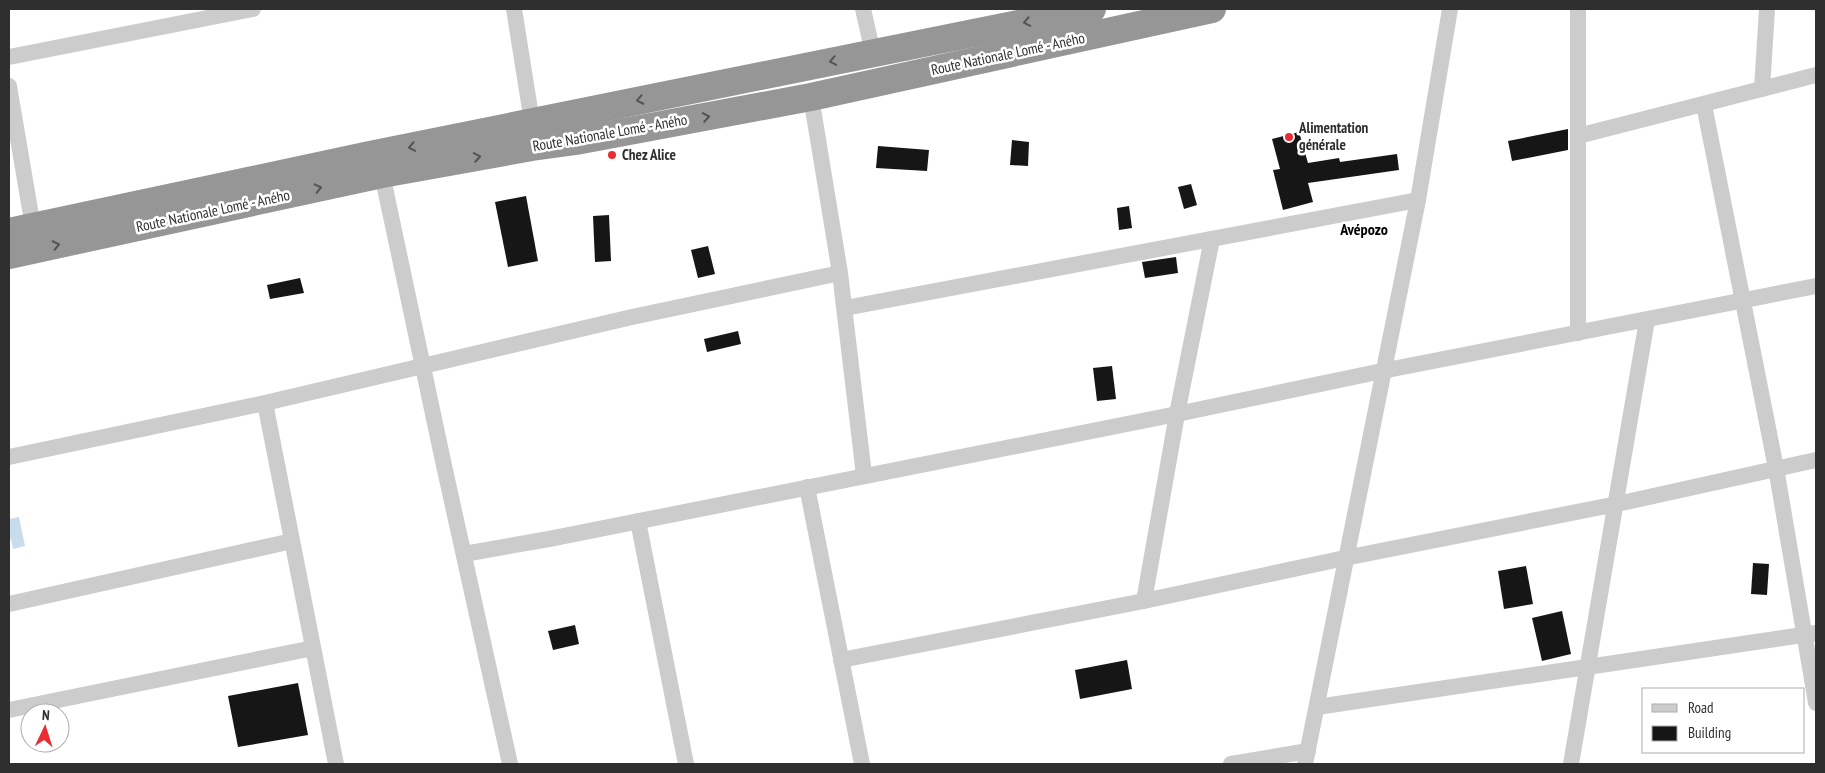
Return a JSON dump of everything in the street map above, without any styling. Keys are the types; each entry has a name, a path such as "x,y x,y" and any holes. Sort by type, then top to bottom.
{"highway":[{"name":"Route Nationale Lomé - Aného","path":"21,229 1086,9"},
{"name":"Route Nationale Lomé - Aného","path":"9,255 382,174 576,141 811,97 1212,9"}],"street":[{"path":"9,57 253,9"},
{"path":"514,9 532,122"},
{"path":"863,9 873,53"},
{"path":"1232,764 1307,758 1382,371 1418,200 1450,9"},
{"path":"1578,9 1578,333"},
{"path":"1762,89 1767,9"},
{"path":"1578,136 1816,75"},
{"path":"9,86 21,229"},
{"path":"811,97 845,308 864,476"},
{"path":"1704,104 1810,634 1816,703"},
{"path":"382,174 510,764"},
{"path":"845,308 1418,200"},
{"path":"1144,601 1212,239"},
{"path":"9,458 265,403 632,316 840,273"},
{"path":"464,554 1178,414 1382,371 1743,302 1816,286"},
{"path":"1571,764 1648,320"},
{"path":"265,403 336,764"},
{"path":"841,660 1144,601 1346,558 1617,504 1816,460"},
{"path":"807,487 862,764"},
{"path":"638,521 686,764"},
{"path":"9,604 292,542"},
{"path":"1316,707 1810,634"},
{"path":"9,710 313,648"}],"water":[{"path":"19,517 25,546 13,549 11,539 9,539 9,519"}],"building":[{"path":"1568,129 1568,150 1512,161 1508,141"},
{"path":"1299,132 1308,163 1339,158 1340,162 1397,154 1399,170 1308,183 1313,202 1283,210 1273,170 1280,169 1272,139"},
{"path":"1012,140 1029,142 1028,166 1010,165"},
{"path":"878,146 929,150 927,171 876,168"},
{"path":"1191,184 1197,205 1184,209 1178,187"},
{"path":"526,196 538,261 508,267 495,202"},
{"path":"1129,206 1132,228 1119,230 1117,208"},
{"path":"609,215 611,261 595,262 593,216"},
{"path":"708,246 715,274 698,278 691,250"},
{"path":"1176,257 1178,273 1145,278 1142,262"},
{"path":"300,278 304,293 270,299 267,285"},
{"path":"738,331 741,344 707,352 704,339"},
{"path":"1112,366 1116,399 1097,401 1093,368"},
{"path":"1753,563 1769,564 1767,595 1751,594"},
{"path":"1526,566 1533,604 1504,609 1498,571"},
{"path":"1562,611 1571,654 1542,661 1532,618"},
{"path":"575,625 579,644 553,650 548,631"},
{"path":"1127,660 1132,689 1080,699 1075,670"},
{"path":"298,683 308,735 238,747 228,696"}],"place":[{"name":"Alimentation générale","path":"1289,137"},
{"name":"Chez Alice","path":"612,155"}],"district":[{"name":"Avépozo","path":"1364,229"}]}
